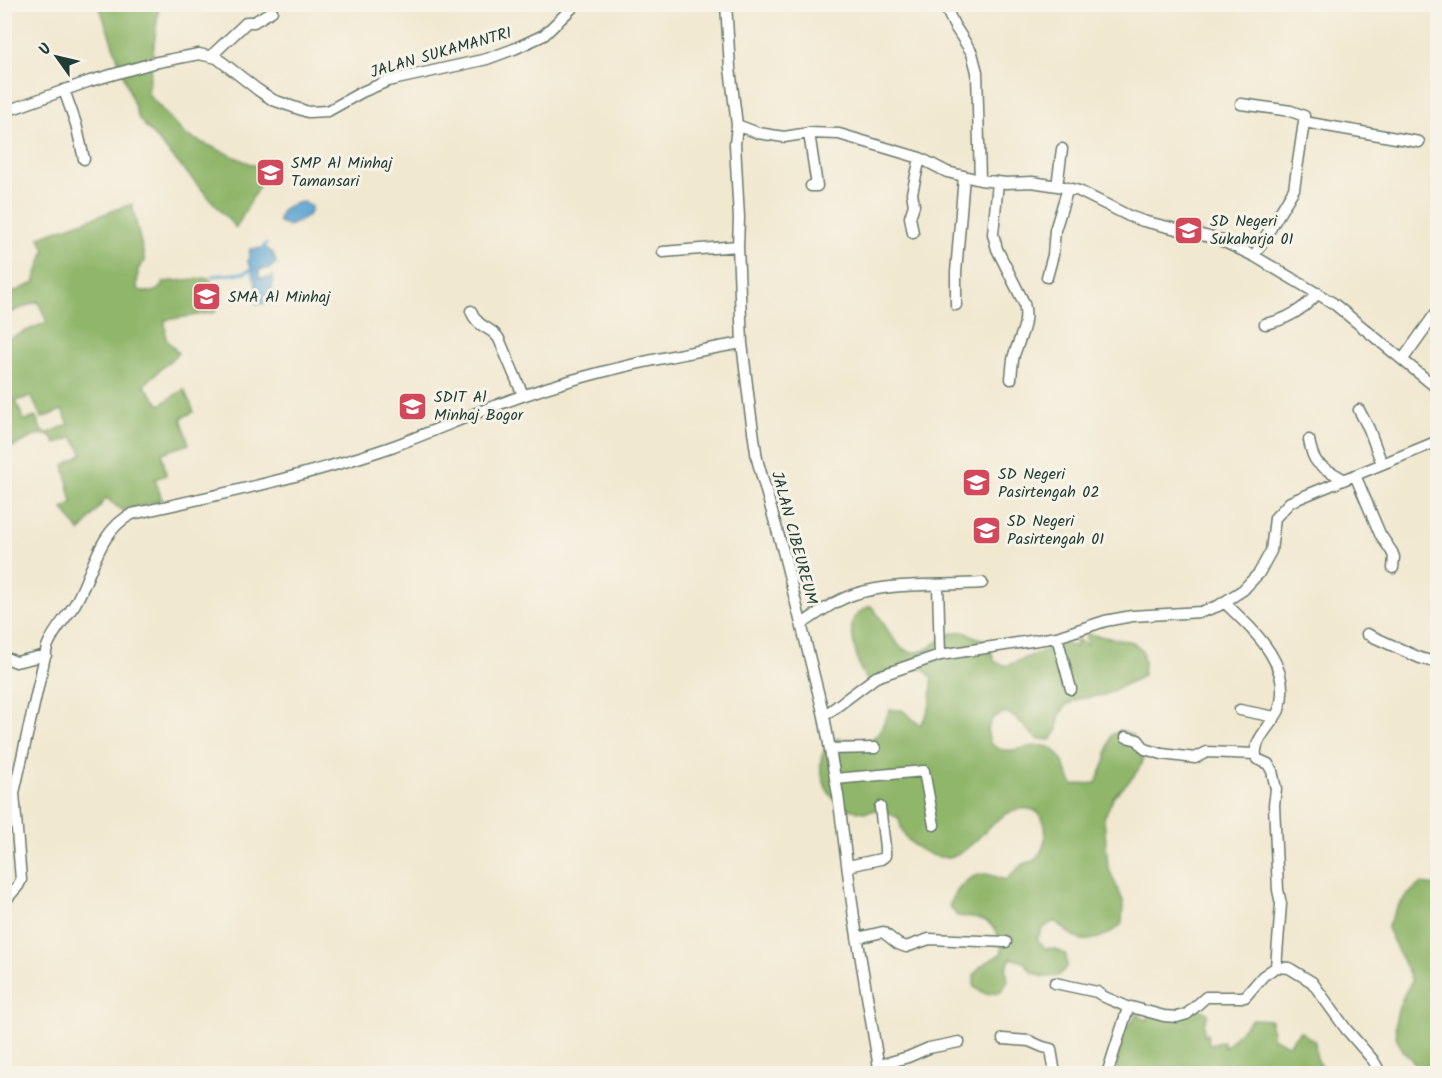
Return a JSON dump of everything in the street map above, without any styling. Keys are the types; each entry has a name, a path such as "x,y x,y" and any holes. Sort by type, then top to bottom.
{"street":[{"name":"JALAN SUKAMANTRI","path":"211,56 225,63 273,100 308,112 320,113 388,81 487,59 514,50 544,35 576,4"},
{"name":"JALAN CIBEUREUM","path":"726,4 730,68 737,125 735,144 742,343 757,459 802,624 824,716 857,938 880,1069"},
{"path":"944,4 954,26 972,53 977,72 980,180"},
{"path":"4,110 153,63 199,54 211,56 248,21 254,22 272,11"},
{"path":"64,90 76,124 84,159"},
{"path":"1241,104 1295,111 1304,116 1294,189 1254,256"},
{"path":"1304,122 1419,142"},
{"path":"737,125 770,136 784,137 809,133 839,134 920,158 947,172 980,180 1032,182 1062,187 1092,197 1129,216 1218,239 1254,256 1318,293 1346,313 1437,389"},
{"path":"809,133 818,186 811,186"},
{"path":"1047,277 1053,255 1054,230 1062,187 1062,149"},
{"path":"913,233 910,217 914,205 912,193 920,158"},
{"path":"956,305 956,272 964,176"},
{"path":"998,182 993,234 996,249 1026,311 1025,327 1013,357 1011,379"},
{"path":"663,252 738,246"},
{"path":"1265,324 1287,318 1306,307 1318,293"},
{"path":"1403,359 1437,310"},
{"path":"471,311 475,321 499,339 523,395"},
{"path":"4,902 21,880 14,793 50,639 75,603 102,544 124,518 132,514 252,488 390,447 523,395 600,373 674,355 742,343"},
{"path":"1359,410 1370,429 1382,464"},
{"path":"1309,440 1312,457 1316,462 1343,479"},
{"path":"824,716 876,677 940,655 1057,637 1105,621 1159,613 1201,612 1225,603 1250,584 1262,567 1270,551 1273,522 1281,509 1299,497 1437,441"},
{"path":"1355,475 1383,540 1392,552 1393,568"},
{"path":"802,624 854,594 897,587 982,583"},
{"path":"938,586 940,655"},
{"path":"1225,603 1261,639 1276,663 1281,697 1275,717 1257,745 1255,754 1257,759 1268,764 1276,789 1274,805 1278,890 1281,904 1276,967"},
{"path":"1368,634 1419,658 1437,663"},
{"path":"1057,637 1071,689"},
{"path":"4,657 16,662 46,656"},
{"path":"1240,710 1275,717"},
{"path":"1126,737 1138,740 1145,749 1162,754 1195,758 1207,752 1255,754"},
{"path":"830,749 875,748"},
{"path":"835,779 929,770 934,825"},
{"path":"848,866 881,859 885,856 880,807"},
{"path":"857,938 883,932 898,944 906,947 929,939 1006,942"},
{"path":"1055,983 1097,992 1102,997 1128,1008 1133,1007 1168,1017 1181,1017 1205,998 1245,997 1263,976 1276,967 1289,968 1312,982 1346,1029 1373,1060 1381,1074"},
{"path":"1107,1074 1128,1008"},
{"path":"1003,1039 1029,1041 1051,1048 1055,1074"},
{"path":"880,1069 929,1048 959,1042"}],"green space":[{"path":"99,5 159,5 148,94 185,135 267,171 236,228 139,119"},
{"path":"132,204 145,261 138,269 137,288 148,292 156,291 164,282 208,278 212,282 216,312 165,320 166,339 178,353 144,385 160,405 184,389 194,412 181,418 189,444 162,453 166,475 155,479 162,500 123,511 106,498 80,532 63,509 72,503 64,465 83,454 73,437 56,444 51,436 39,434 8,449 5,439 5,332 8,339 47,322 38,301 5,315 5,296 34,283 45,250 39,237","holes":["31,396 42,418 62,410 69,424 49,433 42,432 36,417 24,421 16,401"]},
{"path":"871,606 892,638 906,650 914,653 923,651 956,632 987,640 995,662 1006,666 1062,643 1076,647 1074,637 1086,645 1086,634 1133,642 1142,650 1143,676 1104,695 1078,699 1066,705 1059,716 1058,729 1051,740 1037,739 1017,719 1006,712 993,718 987,730 990,743 1003,750 1039,746 1052,749 1060,757 1073,785 1096,783 1105,762 1111,735 1121,730 1132,735 1144,755 1133,777 1114,796 1104,818 1108,867 1123,901 1122,924 1112,932 1092,940 1073,936 1054,921 1043,928 1037,939 1045,948 1056,949 1066,955 1067,967 1058,976 1044,977 1032,972 1024,962 1011,958 1006,969 1008,981 1001,992 986,994 974,987 974,975 981,966 1002,953 1001,943 998,934 989,924 976,918 957,916 949,906 954,895 971,878 985,874 1006,880 1021,866 1036,859 1045,842 1046,833 1041,816 1035,811 1027,808 1016,810 991,825 960,853 948,857 934,856 907,839 899,818 881,810 864,812 847,808 834,800 826,787 821,771 821,761 825,749 835,739 870,740 879,733 890,710 902,710 920,725 927,714 930,703 932,678 924,669 911,669 875,685 871,685 864,676 855,649 852,623 857,614"},
{"path":"1420,884 1437,886 1437,1073 1418,1073 1412,1060 1402,1050 1395,1023 1403,997 1412,981 1387,928 1400,904"},
{"path":"1193,1004 1208,1014 1204,1024 1204,1036 1207,1033 1209,1044 1223,1042 1224,1048 1252,1019 1271,1020 1272,1037 1288,1045 1300,1031 1315,1042 1317,1061 1327,1073 1118,1074 1116,1065 1124,1026 1126,1029 1137,1014 1146,1020 1156,1011 1175,1010"}],"water":[{"path":"303,202 311,206 307,216 289,226 279,222 283,210"},
{"path":"266,248 273,253 276,263 270,268 259,270 259,278 273,276 272,293 279,295 273,299 270,298 269,303 257,304 255,276 248,262 250,249"}],"waterway":[{"path":"263,248 266,244"},
{"path":"212,276 244,273 250,270 254,273 254,278"},
{"path":"269,302 273,303"}],"place":[{"name":"SMP Al Minhaj Tamansari","path":"270,172"},
{"name":"SD Negeri Sukaharja 01","path":"1189,230"},
{"name":"SMA Al Minhaj","path":"207,297"},
{"name":"SDIT Al Minhaj Bogor","path":"413,406"},
{"name":"SD Negeri Pasirtengah 02","path":"977,483"},
{"name":"SD Negeri Pasirtengah 01","path":"986,530"}]}
